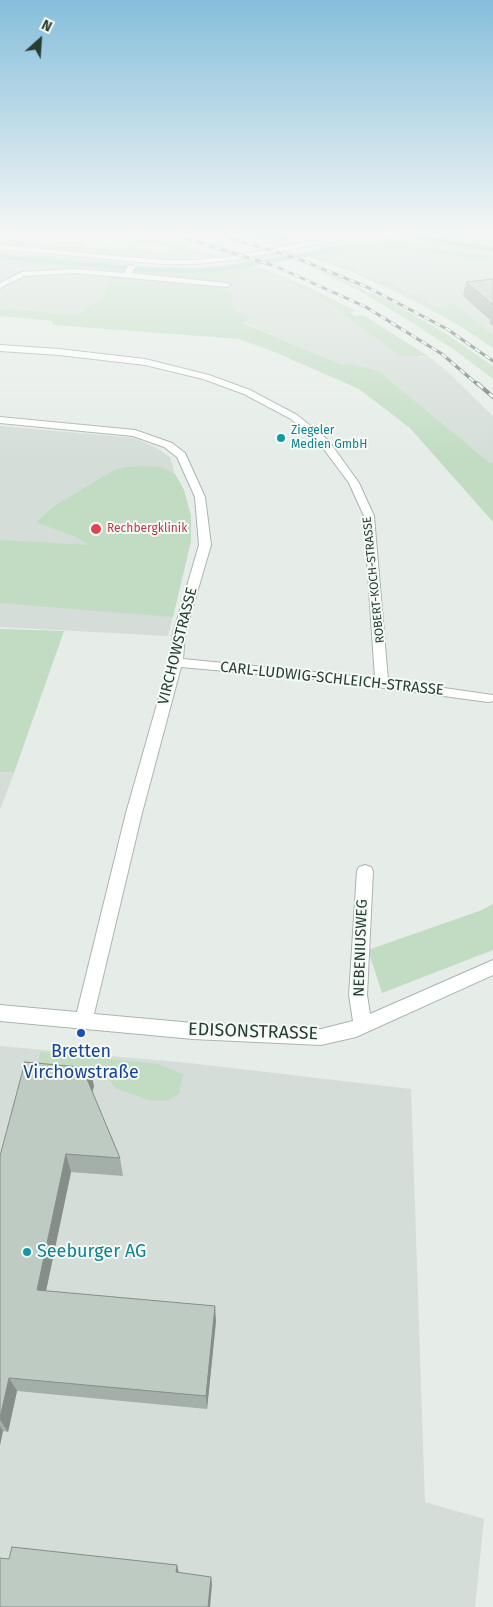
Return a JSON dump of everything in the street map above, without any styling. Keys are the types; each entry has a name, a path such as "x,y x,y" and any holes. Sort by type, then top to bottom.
{"street":[{"name":"ROBERT-KOCH-STRASSE","path":"0,348 59,352 145,362 206,377 247,392 294,417 324,442 354,483 369,516 382,684"},
{"name":"VIRCHOWSTRASSE","path":"0,420 135,433 168,445 181,456 200,497 205,545 179,634 176,662 134,813 84,1020"},
{"name":"CARL-LUDWIG-SCHLEICH-STRASSE","path":"176,662 325,676 488,698"},
{"name":"NEBENIUSWEG","path":"363,1025 358,995 365,871"},
{"name":"EDISONSTRASSE","path":"0,1013 292,1038 321,1037 350,1031 493,968"}],"shaded area":[{"path":"0,308 87,308 76,315"},
{"path":"231,308 333,308 367,330 421,357 428,356 448,372 493,416 493,463 490,463 379,371 343,365 243,322 251,318"},
{"path":"461,308 493,308 493,335"},
{"name":"Rechbergklinik","path":"0,426 134,438 153,446 170,457 175,474 184,490 191,516 191,541 168,636 0,627"},
{"path":"0,772 14,773 0,810"},
{"path":"0,1046 189,1063 411,1089 425,1502 484,1519 475,1607 0,1607"}],"green space":[{"path":"0,308 76,315 87,308 231,308 251,318 243,323 343,365 348,363 379,371 490,463 493,463 493,522 410,428 359,389 277,353 239,339 53,325 52,321 0,316"},
{"path":"334,308 350,308 356,311 350,312 355,316 363,315 428,356 401,356"},
{"path":"388,308 401,308 442,331 493,366 493,379 456,351"},
{"path":"427,308 461,308 493,335 493,348 460,326"},
{"path":"123,467 161,467 175,474 184,490 191,516 191,541 173,617 0,603 0,540 89,545 76,537 36,522 56,505 109,473"},
{"path":"0,629 64,631 14,773 0,772"},
{"path":"493,904 493,950 382,993 368,950 482,910"},
{"path":"40,1052 158,1064 183,1074 179,1094 166,1101 148,1100 115,1088 104,1072 38,1065"}],"building":[{"name":"Seeburger AG","path":"25,1062 90,1068 87,1079 120,1158 66,1154 37,1290 215,1306 206,1396 9,1378 0,1418 0,1156"},
{"path":"12,1547 177,1565 176,1572 211,1577 208,1607 0,1607 0,1558 9,1559"}],"railway":[{"path":"368,308 442,354 478,385"},
{"path":"407,308 447,329 493,361"},
{"path":"477,383 493,397"}],"place":[{"name":"Ziegeler Medien GmbH","path":"281,438"},
{"name":"Rechbergklinik","path":"96,529"},
{"name":"Bretten Virchowstraße","path":"81,1033"},
{"name":"Seeburger AG","path":"27,1252"}]}
